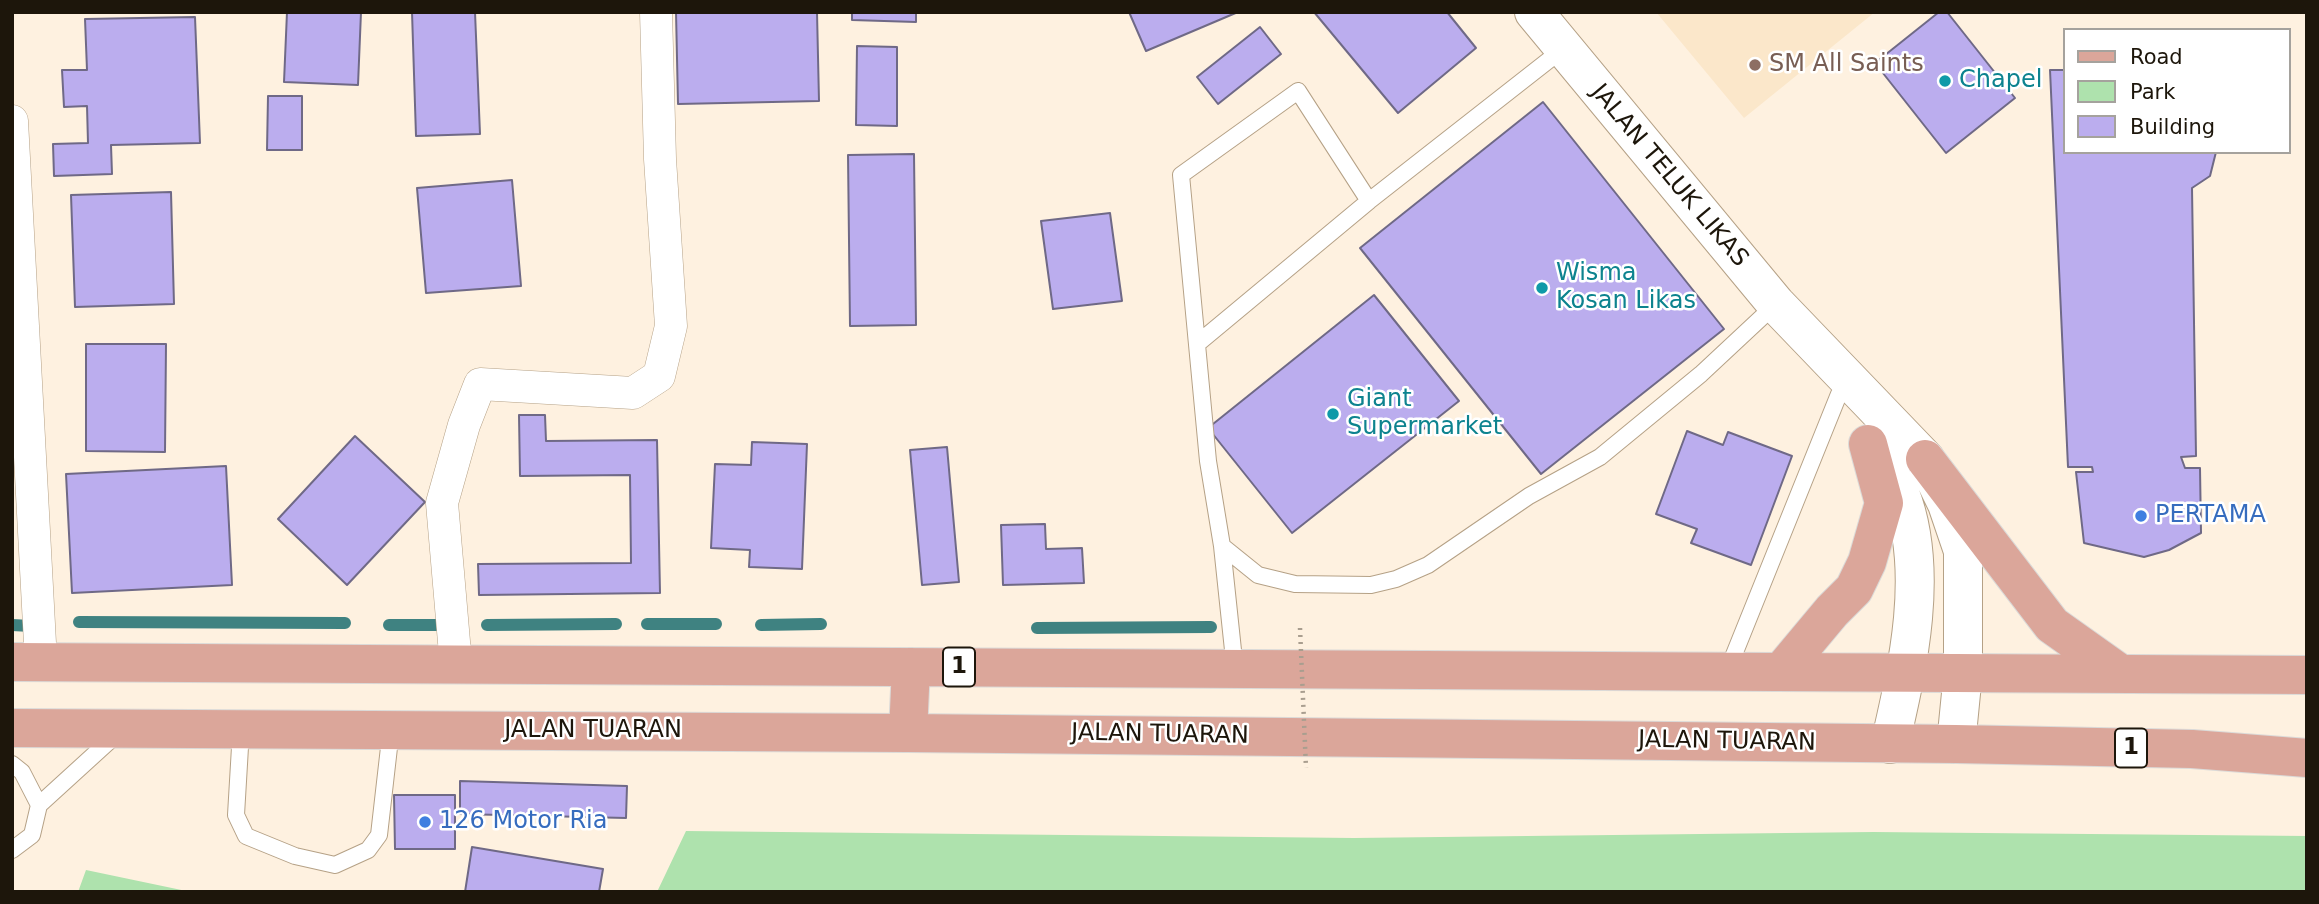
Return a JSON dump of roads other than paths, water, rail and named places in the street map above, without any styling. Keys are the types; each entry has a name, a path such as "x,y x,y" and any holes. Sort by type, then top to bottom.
{"main road":[{"path":"1781,672 1854,589 1867,562 1884,503 1868,444"},
{"path":"1925,459 2052,625 2121,674"},
{"name":"1","path":"27,662 2307,675"},
{"path":"908,733 911,667"},
{"name":"JALAN TUARAN","path":"12,729 908,733 1956,744 2192,749 2307,758"}],"street":[{"path":"456,664 442,503 464,425 480,384 633,393 659,376 671,326 660,159 656,12"},
{"name":"JALAN TELUK LIKAS","path":"1534,12 1776,304 1925,459 1947,504 1963,551 1964,673 1956,744"},
{"path":"12,121 27,662"},
{"name":"JALAN TELUK LIKAS","path":"1808,337 1868,444 1899,491 1907,516 1914,598 1906,672 1890,744"}],"lane":[{"path":"1197,344 1369,201 1563,49"},
{"path":"1235,669 1222,546 1208,461 1181,175 1298,91 1369,201"},
{"path":"1222,546 1258,575 1296,584 1371,585 1396,579 1428,565 1529,496 1600,457 1701,374 1776,304"},
{"path":"1727,672 1839,394"},
{"path":"12,850 32,835 39,805 123,729"},
{"path":"241,730 236,815 246,836 295,856 335,865 368,849 379,835 391,730"},
{"path":"12,764 22,772 39,805"}],"waterway":[{"path":"79,622 345,623"},
{"path":"487,625 616,624"},
{"path":"647,624 716,624"},
{"path":"761,625 821,624"},
{"path":"12,625 31,626"},
{"path":"389,625 436,625"},
{"path":"1037,628 1211,627"}],"place":[{"name":"SM All Saints","path":"1755,65"},
{"name":"Chapel","path":"1945,81"},
{"name":"Wisma Kosan Likas","path":"1542,288"},
{"name":"Giant Supermarket","path":"1333,414"},
{"name":"PERTAMA","path":"2141,516"},
{"name":"126 Motor Ria","path":"425,822"}]}
